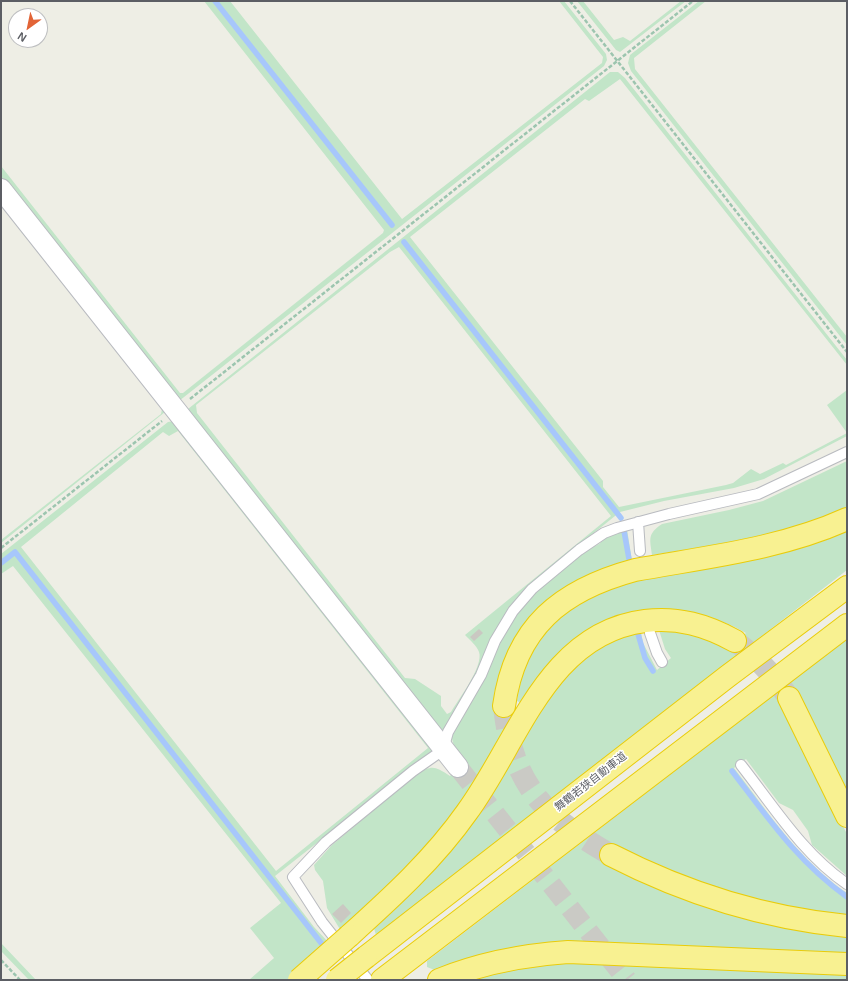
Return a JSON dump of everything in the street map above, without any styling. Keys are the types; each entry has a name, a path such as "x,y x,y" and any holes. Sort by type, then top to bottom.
{"highway":[{"path":"504,706 511,674 524,644 542,620 555,608 585,588 636,570 764,546 814,532 847,519"},
{"name":"舞鶴若狭自動車道","path":"337,980 728,676 847,587"},
{"path":"299,980 414,874 453,831 486,784 536,697 562,665 586,643 602,633 616,627 635,622 661,620 693,623 714,630 735,641"},
{"path":"382,980 847,625"},
{"path":"789,698 847,816"},
{"path":"611,855 670,882 734,905 798,920 847,926"},
{"path":"438,980 498,960 568,952 847,964"}],"street":[{"path":"1,189 443,750 458,767"}],"lane":[{"path":"368,980 322,922 293,877 326,842 413,771 443,750 448,732 481,675 488,655 502,628 522,599 543,579 590,542 604,533 638,522 758,494 847,452"},
{"path":"638,522 640,551"},
{"path":"650,633 662,662"},
{"path":"742,765 804,846 819,862 847,884"}],"path":[{"path":"570,1 847,352"},
{"path":"1,548 693,1"},
{"path":"1,960 20,980"}],"green space":[{"path":"204,1 230,1 402,219 602,63 603,57 559,1 564,1 606,54 607,60 604,66 179,401 1,177 1,166 180,393 183,393 383,233 384,230"},
{"path":"577,1 583,1 614,40 623,37 630,41 681,1 686,1 620,52 616,50"},
{"path":"699,1 706,1 634,58 635,69 847,337 847,345 631,71 628,63 630,55"},
{"path":"610,72 618,72 625,78 847,360 847,365 620,79 589,101 585,99 410,237 603,481 603,487 619,507 733,483 751,469 760,474 783,463 786,465 847,433 847,436 764,479 734,488 664,501 620,512 540,576 444,730 440,732 188,413 188,409","holes":["399,247 611,516 465,635 477,648 480,658 470,683 451,712 447,714 441,706 441,696 415,679 405,678 197,413 196,405 390,252"]},
{"path":"1,200 165,412 1,543 1,540 161,414 162,409 1,206"},
{"path":"847,390 847,433 827,405"},
{"path":"174,421 432,748 431,753 275,876 314,927 330,944 288,980 249,980 274,958 250,928 281,903 13,566 1,574 1,554 168,422","holes":["178,431 428,748 276,871 21,547 163,432 169,436"]},
{"path":"847,461 847,508 799,525 751,538 652,555 651,537 654,531 662,524 729,510 763,501"},
{"path":"627,529 632,561 522,628 504,661 495,690 493,711 515,705 516,713 471,793 421,854 341,931 327,908 323,881 315,870 314,865 331,846 416,774 426,769 433,768 450,776 463,761 455,750 451,735 498,642 525,601 581,553 599,544 608,536"},
{"path":"847,529 847,570 376,935 373,925 546,701 580,661 606,643 641,632 643,643 657,670 671,658 665,649 659,630 695,634 728,648 746,633 720,621 694,613 668,609 643,610 618,615 595,626 572,641 551,661 521,703 517,701 519,688 530,654 543,633 562,615 595,594 632,580"},
{"path":"847,639 847,797 805,707 794,688 778,700 847,834 847,876 812,845 808,831 793,810 779,803 746,759 734,768 800,852 830,881 847,893 847,917 786,907 726,891 697,882 639,858 611,844 602,861 847,936 847,954 578,941 533,944 508,949 437,971 427,967 427,961"},
{"path":"1,943 36,980 29,980 1,951"},
{"path":"551,960 847,973 847,980 463,980"}],"building":[{"path":"479,629 483,633 474,641 470,637"},
{"path":"343,904 351,913 341,923 332,914"}],"waterway":[{"path":"215,1 392,225"},
{"path":"404,242 621,518"},
{"path":"624,531 629,559"},
{"path":"1,563 15,552 325,948"},
{"path":"638,634 645,658 653,671"},
{"path":"732,771 771,822 799,854 813,869 847,897"}],"tunnel":[{"path":"735,641 765,667 789,698"},
{"path":"504,706 508,734 515,757 524,778 536,796 550,812 568,827 611,855"},
{"path":"458,767 627,980"}]}
